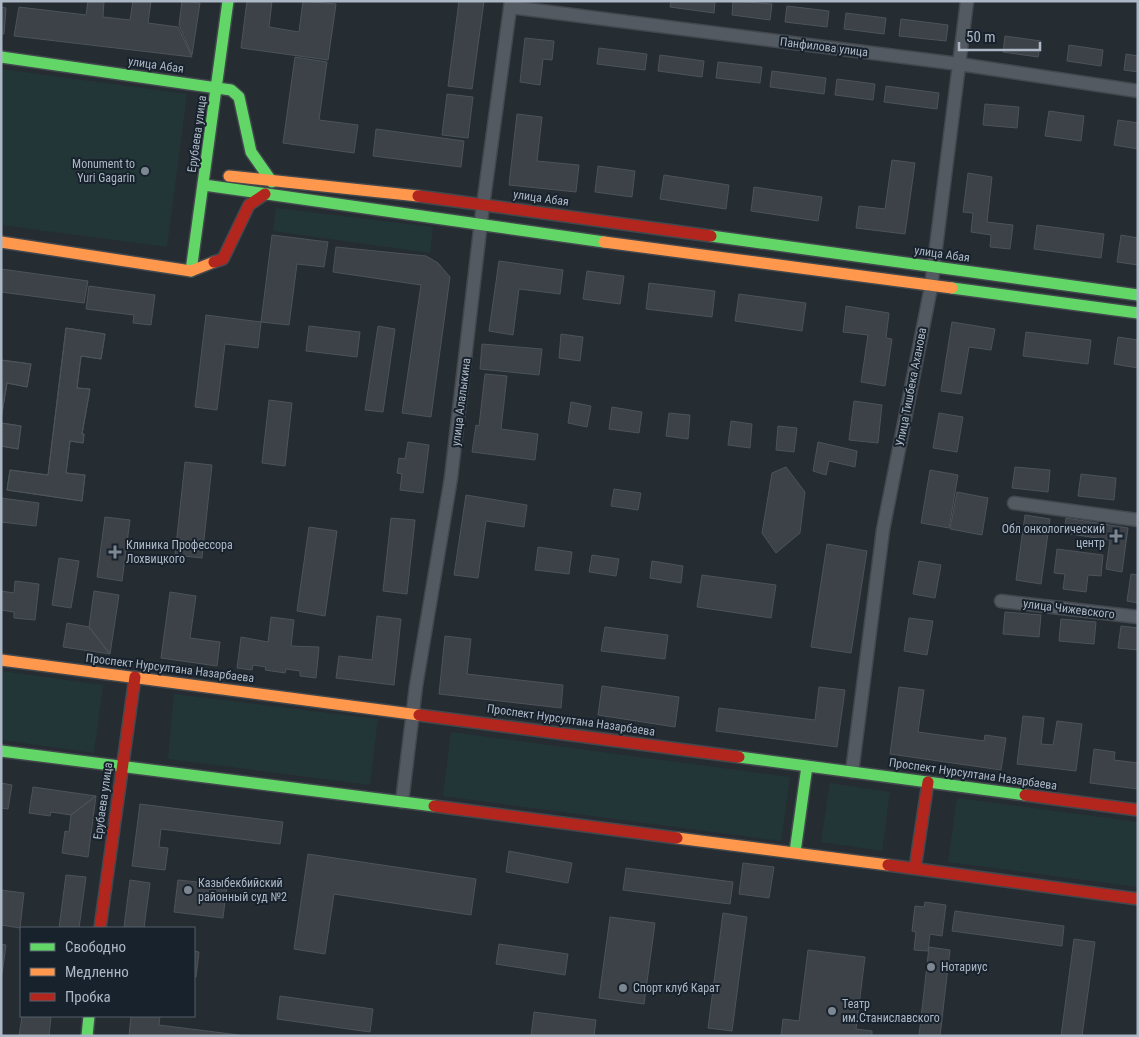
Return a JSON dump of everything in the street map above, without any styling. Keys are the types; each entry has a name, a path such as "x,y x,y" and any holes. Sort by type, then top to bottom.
{"main road":[{"name":"Ерубаева улица","path":"191,270 228,1"},
{"name":"улица Абая","path":"1,57 231,90 239,97 249,151 257,166 272,182 392,192 484,204 1138,295"},
{"path":"205,173 272,182"},
{"path":"204,185 481,226 1138,313"},
{"path":"1,242 191,270 223,259 249,205 265,194"},
{"name":"Проспект Нурсултана Назарбаева","path":"1,660 1138,810"},
{"name":"Ерубаева улица","path":"100,927 135,677"},
{"path":"1,751 795,852 1138,899"},
{"path":"795,852 807,766"},
{"path":"915,868 928,782"},
{"path":"87,1036 89,1017"}],"street":[{"name":"Улица Тишбека Аханова","path":"852,772 883,530 934,267 967,1"},
{"name":"Панфилова улица","path":"511,4 959,64 1138,91"},
{"name":"улица Алалыкина","path":"402,802 413,713 451,478 481,226 511,4"},
{"path":"1014,503 1138,520"},
{"name":"улица Чижевского","path":"1001,601 1138,617"}],"green space":[{"path":"1,69 187,94 167,247 1,225"},
{"path":"276,208 433,227 430,253 273,231"},
{"path":"1,671 103,685 94,753 1,740"},
{"path":"174,694 378,719 370,785 168,759"},
{"path":"451,732 790,777 781,841 443,796"},
{"path":"830,783 890,792 882,851 821,842"},
{"path":"957,798 1138,822 1138,887 948,862"}],"building":[{"path":"88,1 104,1 103,17 130,20 133,1 151,1 148,23 178,27 192,57 14,36 19,7 86,15"},
{"path":"182,1 200,3 192,55 179,25"},
{"path":"247,1 272,1 269,27 299,32 303,1 336,4 328,60 241,48"},
{"path":"459,1 484,1 472,89 448,86"},
{"path":"671,1 715,1 714,13 670,7"},
{"path":"733,1 772,4 770,20 732,15"},
{"path":"787,6 829,11 827,27 785,22"},
{"path":"1,7 6,8 4,34 1,34"},
{"path":"846,13 886,18 884,34 844,29"},
{"path":"901,19 948,25 946,41 899,36"},
{"path":"1005,36 1041,41 1038,57 1003,52"},
{"path":"525,38 554,41 552,60 543,59 540,85 520,82"},
{"path":"1069,45 1103,50 1101,66 1067,61"},
{"path":"599,48 647,54 645,70 597,64"},
{"path":"1126,54 1138,56 1138,72 1124,70"},
{"path":"660,55 704,61 702,77 658,71"},
{"path":"295,57 327,62 319,120 358,125 354,153 283,143"},
{"path":"718,62 762,67 760,83 716,78"},
{"path":"772,71 826,78 824,94 770,87"},
{"path":"837,79 875,84 873,100 835,95"},
{"path":"886,86 939,93 937,109 884,102"},
{"path":"447,94 473,97 468,138 442,135"},
{"path":"985,104 1019,107 1017,128 983,125"},
{"path":"1049,111 1084,116 1081,141 1045,136"},
{"path":"517,114 542,117 537,161 579,165 576,192 509,185"},
{"path":"1118,120 1138,123 1138,149 1114,145"},
{"path":"376,129 464,141 461,167 373,156"},
{"path":"892,160 915,163 905,234 856,228 859,206 885,209"},
{"path":"598,166 635,171 632,197 595,192"},
{"path":"968,173 992,177 987,222 1013,225 1010,249 990,247 991,235 971,232 973,213 963,212"},
{"path":"664,175 729,185 726,209 660,199"},
{"path":"754,187 822,197 818,221 751,211"},
{"path":"1037,225 1104,234 1101,258 1034,249"},
{"path":"272,235 328,242 324,267 297,264 289,325 261,322"},
{"path":"1121,235 1138,238 1138,265 1117,262"},
{"path":"336,247 426,256 438,263 450,277 431,417 402,413 421,285 333,272"},
{"path":"499,261 563,270 560,294 519,289 513,335 489,331"},
{"path":"1,269 88,281 84,303 1,292"},
{"path":"587,271 624,276 620,304 583,299"},
{"path":"649,283 715,291 712,317 646,309"},
{"path":"89,286 155,295 151,325 133,323 134,315 86,309"},
{"path":"739,294 806,303 802,331 735,321"},
{"path":"846,306 889,313 886,338 892,339 885,386 861,382 868,335 843,332"},
{"path":"206,315 261,322 258,348 225,344 217,410 195,407"},
{"path":"952,322 995,329 991,350 969,347 961,394 941,391"},
{"path":"309,326 360,332 357,357 306,351"},
{"path":"378,326 395,329 383,412 365,410"},
{"path":"66,328 105,334 101,359 81,356 77,388 90,389 82,434 84,434 83,443 70,441 66,473 85,475 82,501 7,490 10,470 48,475"},
{"path":"66,328 105,334 101,359 81,356 77,388 90,389 82,434 84,434 83,443 70,441 66,473 85,475 82,501 7,490 10,470 48,475"},
{"path":"1026,332 1091,340 1088,364 1023,356"},
{"path":"561,334 583,337 580,361 559,358"},
{"path":"1118,337 1138,340 1138,368 1114,364"},
{"path":"482,344 542,349 539,375 480,369"},
{"path":"1,360 31,364 27,387 7,383 1,419"},
{"path":"1,360 31,364 27,387 7,383 1,419"},
{"path":"485,374 507,376 501,429 538,434 535,460 472,452 476,425 479,426"},
{"path":"269,400 292,403 285,466 262,463"},
{"path":"854,401 882,405 878,443 849,440"},
{"path":"571,402 591,406 587,427 568,423"},
{"path":"612,407 642,412 639,433 609,429"},
{"path":"669,413 690,415 688,439 666,436"},
{"path":"939,413 963,417 957,452 933,448"},
{"path":"731,421 752,424 750,448 728,445"},
{"path":"1,423 21,426 18,449 1,446"},
{"path":"1,423 21,426 18,449 1,446"},
{"path":"778,426 797,428 794,452 776,450"},
{"path":"408,442 429,445 423,493 400,490 402,474 397,473 399,458 405,459"},
{"path":"818,442 857,451 855,467 829,461 826,475 813,471"},
{"path":"185,462 212,465 202,558 175,555"},
{"path":"786,467 805,492 800,533 776,553 762,533 772,473"},
{"path":"1015,467 1050,470 1048,492 1012,488"},
{"path":"930,470 958,475 949,528 921,523"},
{"path":"1081,474 1116,478 1114,500 1078,496"},
{"path":"614,489 641,493 638,510 611,506"},
{"path":"957,492 988,498 982,535 950,529"},
{"path":"466,495 527,505 524,527 486,521 478,578 454,575"},
{"path":"1,498 39,503 36,526 1,522"},
{"path":"1025,515 1050,519 1041,584 1016,580"},
{"path":"105,517 130,520 122,581 97,577"},
{"path":"391,518 415,520 407,594 383,591"},
{"path":"1066,518 1128,528 1122,572 1106,569 1110,540 1064,533"},
{"path":"309,527 337,531 325,616 297,611"},
{"path":"827,544 867,551 851,653 811,647"},
{"path":"538,547 572,552 569,574 535,570"},
{"path":"1057,549 1103,555 1101,576 1088,575 1086,592 1063,589 1065,574 1054,573"},
{"path":"592,555 619,559 616,576 589,572"},
{"path":"59,558 79,561 71,608 52,605"},
{"path":"652,561 683,566 681,583 650,578"},
{"path":"919,561 941,565 935,598 913,594"},
{"path":"1131,574 1138,575 1138,603 1127,601"},
{"path":"702,575 776,585 771,618 697,607"},
{"path":"15,581 39,584 35,620 14,618 14,612 1,610 1,591 14,593"},
{"path":"94,591 119,595 110,654 89,627"},
{"path":"170,592 196,596 190,638 220,642 217,666 161,658"},
{"path":"1005,612 1041,615 1039,637 1003,634"},
{"path":"377,616 401,619 394,685 336,678 339,656 372,660"},
{"path":"271,617 294,620 291,646 319,647 316,678 300,676 300,671 286,669 285,673 265,670 266,667 253,665 252,670 237,668 241,637 268,642"},
{"path":"909,618 933,621 927,655 904,651"},
{"path":"1061,619 1096,622 1094,644 1059,641"},
{"path":"67,623 89,627 110,654 63,647"},
{"path":"1121,626 1138,628 1138,650 1118,648"},
{"path":"605,627 668,635 665,659 601,651"},
{"path":"445,636 471,639 467,674 563,685 561,708 439,694"},
{"path":"602,686 679,697 675,727 598,715"},
{"path":"819,687 845,690 837,747 716,731 719,708 815,720"},
{"path":"899,687 924,690 918,732 984,741 985,735 1006,738 1001,770 890,754"},
{"path":"1023,716 1044,718 1041,744 1053,745 1057,721 1082,724 1076,771 1017,764"},
{"path":"1094,749 1115,752 1114,760 1138,763 1138,789 1090,783"},
{"path":"1,783 12,785 8,809 1,808"},
{"path":"33,787 96,796 71,815 51,812 50,816 29,813"},
{"path":"96,796 88,857 62,853 65,831 69,832 71,815"},
{"path":"140,804 283,822 280,844 161,829 159,847 168,848 165,870 132,866"},
{"path":"509,851 572,863 568,883 506,872"},
{"path":"308,854 476,879 471,915 334,894 325,954 294,949"},
{"path":"743,863 774,867 769,898 739,894"},
{"path":"626,868 733,882 730,904 623,890"},
{"path":"66,875 86,877 79,927 59,927"},
{"path":"130,880 150,883 144,927 124,927"},
{"path":"178,880 227,885 223,918 174,912"},
{"path":"1,890 24,893 20,928 1,925"},
{"path":"925,902 946,905 942,936 930,934 928,951 914,950 916,932 912,931 915,906 924,907"},
{"path":"955,911 1064,926 1062,946 952,931"},
{"path":"723,913 747,917 732,1031 708,1028"},
{"path":"610,917 655,923 644,1004 599,998"},
{"path":"1074,939 1095,942 1082,1036 1061,1036"},
{"path":"1,944 6,945 2,974 1,973"},
{"path":"499,944 568,954 565,975 496,964"},
{"path":"929,947 950,950 940,1036 919,1036"},
{"name":"Театр им.Станиславского","path":"808,950 865,957 856,1029 872,1031 872,1036 781,1036 783,1019 799,1021"},
{"path":"195,951 199,952 195,977"},
{"path":"280,996 373,1009 370,1032 277,1019"},
{"path":"534,1012 596,1020 594,1036 531,1036"},
{"path":"22,1017 51,1017 49,1036 19,1036"},
{"path":"131,1017 160,1017 159,1025 247,1036 129,1036"}],"traffic: fast":[{"path":"191,271 228,1"},
{"path":"1,57 231,90 239,97 251,152 272,182"},
{"path":"204,185 604,242"},
{"path":"711,236 1138,295"},
{"path":"952,288 1138,313"},
{"path":"1,751 434,806"},
{"path":"739,757 1025,795"},
{"path":"795,852 807,766"},
{"path":"87,1036 89,1017"}],"traffic: slow":[{"path":"229,176 418,196"},
{"path":"1,242 191,271 214,262"},
{"path":"604,242 952,288"},
{"path":"1,660 419,715"},
{"path":"677,838 888,865"}],"traffic: jam":[{"path":"214,262 223,259 249,205 265,194"},
{"path":"418,196 711,236"},
{"path":"100,927 135,677"},
{"path":"419,715 739,757"},
{"path":"915,868 928,782"},
{"path":"1025,795 1138,810"},
{"path":"434,806 677,838"},
{"path":"888,865 1138,899"}],"place":[{"name":"Monument to Yuri Gagarin","path":"145,171"},
{"name":"Обл онкологический центр","path":"1116,536"},
{"name":"Клиника Профессора Лохвицкого","path":"115,552"},
{"name":"Казыбекбийский районный суд №2","path":"188,890"},
{"name":"Нотариус","path":"931,967"},
{"name":"Спорт клуб Карат","path":"623,988"},
{"name":"Театр им.Станиславского","path":"832,1011"}]}
